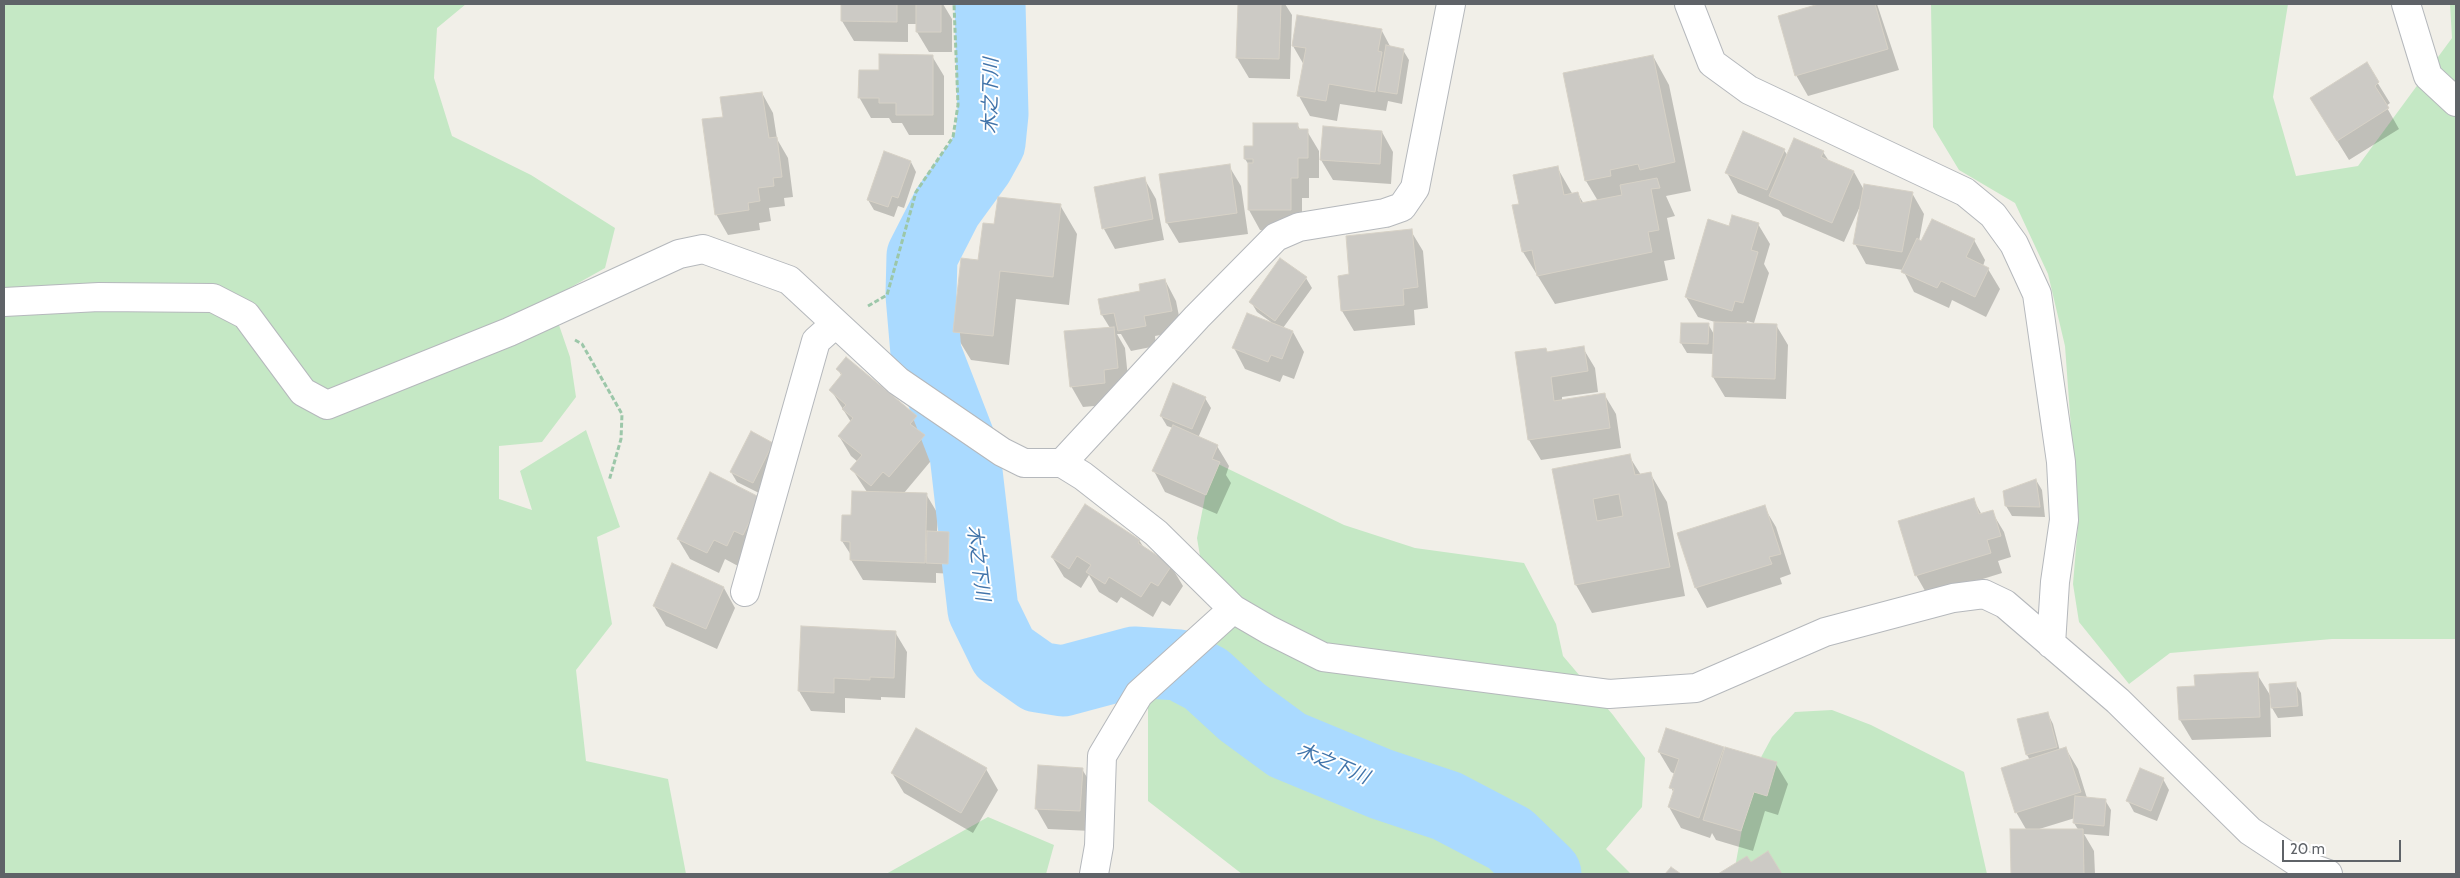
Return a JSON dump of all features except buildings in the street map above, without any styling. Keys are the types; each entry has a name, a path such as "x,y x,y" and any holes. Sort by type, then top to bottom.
{"street":[{"path":"1062,463 1197,317 1276,236 1298,227 1385,213 1402,207 1415,188 1451,4"},
{"path":"1689,4 1712,62 1749,90 1965,192 1993,215 2014,244 2038,294 2061,462 2064,520 2055,582 2051,644"},
{"path":"2406,4 2412,29 2428,76 2456,102"},
{"path":"4,302 99,297 213,298 246,315 303,392 327,405 509,332 679,254 704,249 788,280 898,381 1002,452 1024,464 1062,463 1083,476 1156,533 1226,615 1269,630 1323,657 1609,694 1696,688 1825,632 1953,598 1984,594 2005,604 2118,701 2250,831 2300,864 2328,874"},
{"path":"745,592 816,341 835,324"},
{"path":"1094,874 1099,846 1102,756 1139,694 1226,615"}],"path":[{"path":"835,324 887,295 916,192 953,137 958,105 954,4"},
{"path":"569,337 582,344 622,414 621,439 609,481"}],"green space":[{"path":"4,4 466,4 437,28 434,78 452,136 531,175 615,228 605,268 550,299 570,357 576,397 542,442 499,446 499,499 532,510 520,471 586,430 620,527 597,537 612,624 576,670 586,761 668,779 686,874 4,874"},
{"path":"1931,4 2288,4 2273,97 2296,176 2358,166 2452,38 2450,4 2456,4 2456,639 2332,639 2170,653 2129,684 2079,622 2073,584 2078,524 2065,346 2048,274 2015,203 1959,170 1933,127"},
{"path":"1212,461 1344,525 1415,548 1524,563 1556,624 1563,656 1613,715 1645,758 1642,807 1606,849 1631,874 1242,874 1148,801 1148,687 1227,618 1202,568 1197,538"},
{"path":"1832,710 1871,725 1964,772 1987,874 1737,874 1736,862 1752,774 1772,737 1795,712"},
{"path":"988,817 1054,845 1046,874 886,874"}],"waterway":[{"name":"木之下川","path":"990,4 993,114 990,143 979,163 947,207 922,256 921,295 926,353 965,454 983,610 1004,653 1038,677 1063,681 1134,662 1179,665 1206,679 1242,712 1287,745 1381,784 1447,806 1510,839 1546,874"}]}
